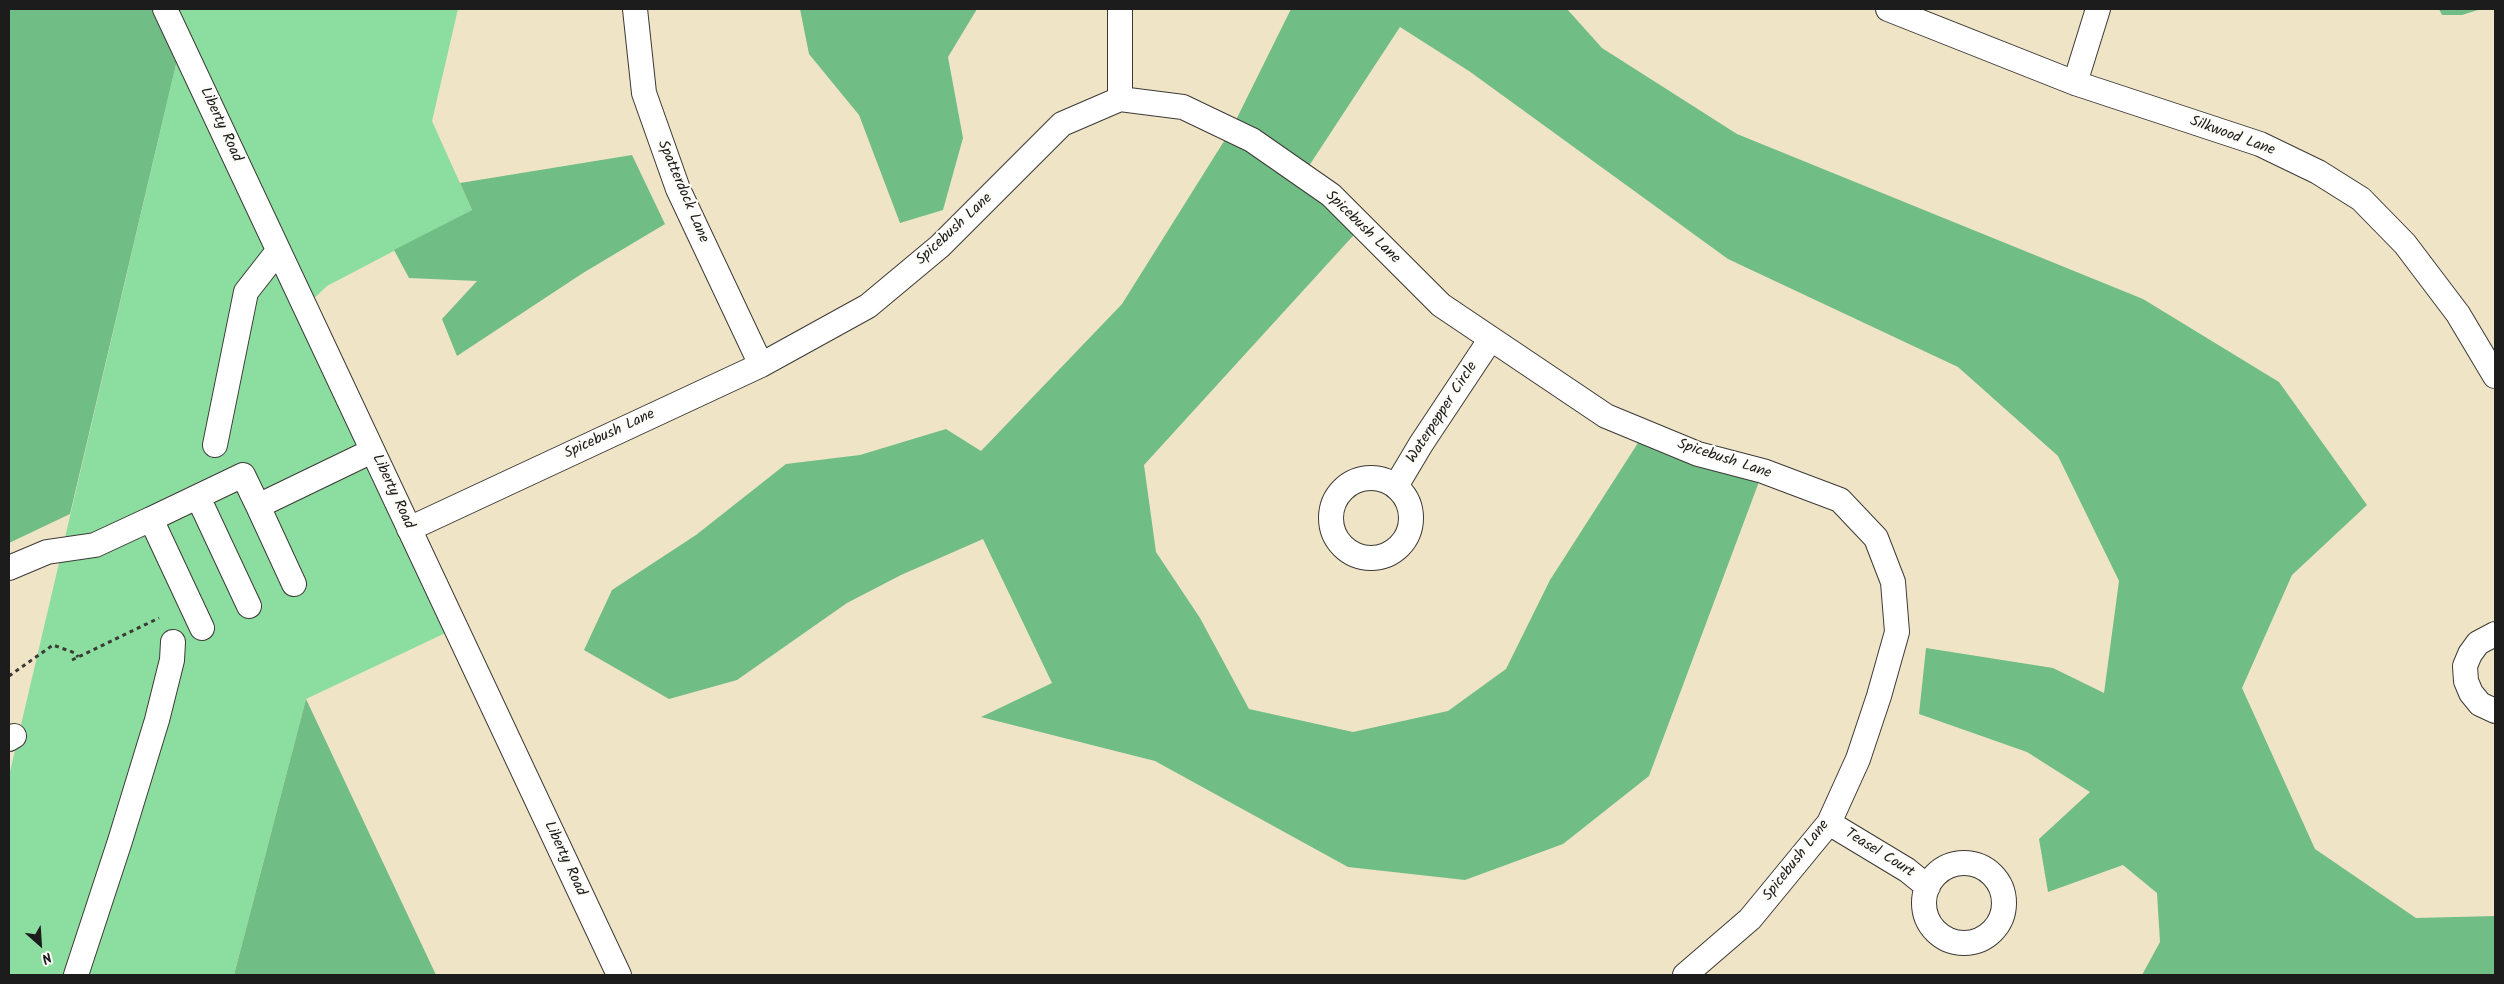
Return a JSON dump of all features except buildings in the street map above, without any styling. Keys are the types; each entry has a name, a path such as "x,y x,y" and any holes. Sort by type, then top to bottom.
{"street":[{"name":"Liberty Road","path":"165,9 619,975"},
{"name":"Spatterdock Lane","path":"635,9 644,93 678,189 761,365"},
{"path":"1120,9 1120,99"},
{"name":"Silkwood Lane","path":"1888,9 2075,83 2260,144 2318,172 2362,200 2405,244 2458,314 2495,376"},
{"path":"2075,83 2098,9"},
{"name":"Spicebush Lane","path":"409,529 761,365 868,306 940,246 1062,124 1120,99 1183,107 1252,140 1331,195 1441,305 1490,340 1606,416 1698,454 1763,472 1840,500 1876,538 1893,582 1897,632 1879,696 1858,759 1829,823 1750,919 1684,975"},
{"path":"215,445 246,292 278,251"},
{"name":"Waterpepper Circle","path":"1396,486 1490,340"},
{"path":"258,506 372,450"},
{"path":"9,568 47,552 96,546 243,475 294,584"},
{"path":"198,497 249,606"},
{"path":"151,519 202,628"},
{"path":"2495,634 2478,643 2470,654 2465,666 2466,680 2471,693 2480,704 2495,711"},
{"path":"76,975 120,841 156,720 172,660 173,642"},
{"name":"Teasel Court","path":"1829,823 1908,870 1928,887"}],"path":[{"path":"72,660 159,618"},
{"path":"9,676 53,645 75,653 78,657"}],"green space":[{"path":"9,9 165,9 181,43 70,514 9,543"},
{"path":"165,9 458,9 432,121 472,210 327,286 305,307 456,628 306,699 234,975 9,975 9,776 181,43"},
{"path":"800,9 977,9 948,57 963,138 943,210 900,223 859,115 809,54"},
{"path":"1291,9 1567,9 1602,48 1737,134 2143,299 2279,382 2367,505 2292,575 2242,688 2315,849 2416,918 2495,916 2495,975 2142,975 2160,942 2157,893 2123,865 2048,892 2039,839 2090,792 2027,752 1919,714 1926,648 2053,668 2104,693 2119,581 2058,456 1958,367 1728,259 1469,71 1400,27 1303,175 1362,226 1144,465 1156,552 1200,618 1249,709 1353,732 1448,711 1506,669 1550,580 1645,432 1763,471 1649,776 1563,844 1465,880 1348,867 1155,761 981,717 1052,683 983,539 901,575 847,603 737,680 669,699 584,650 612,590 696,535 786,464 860,455 946,429 981,451 1122,304 1231,130"},
{"path":"2439,9 2481,9 2462,15 2442,15"},
{"path":"632,155 665,224 583,273 457,356 442,319 477,281 409,278 394,250 472,210 460,183"},
{"path":"306,699 436,975 234,975"}]}
